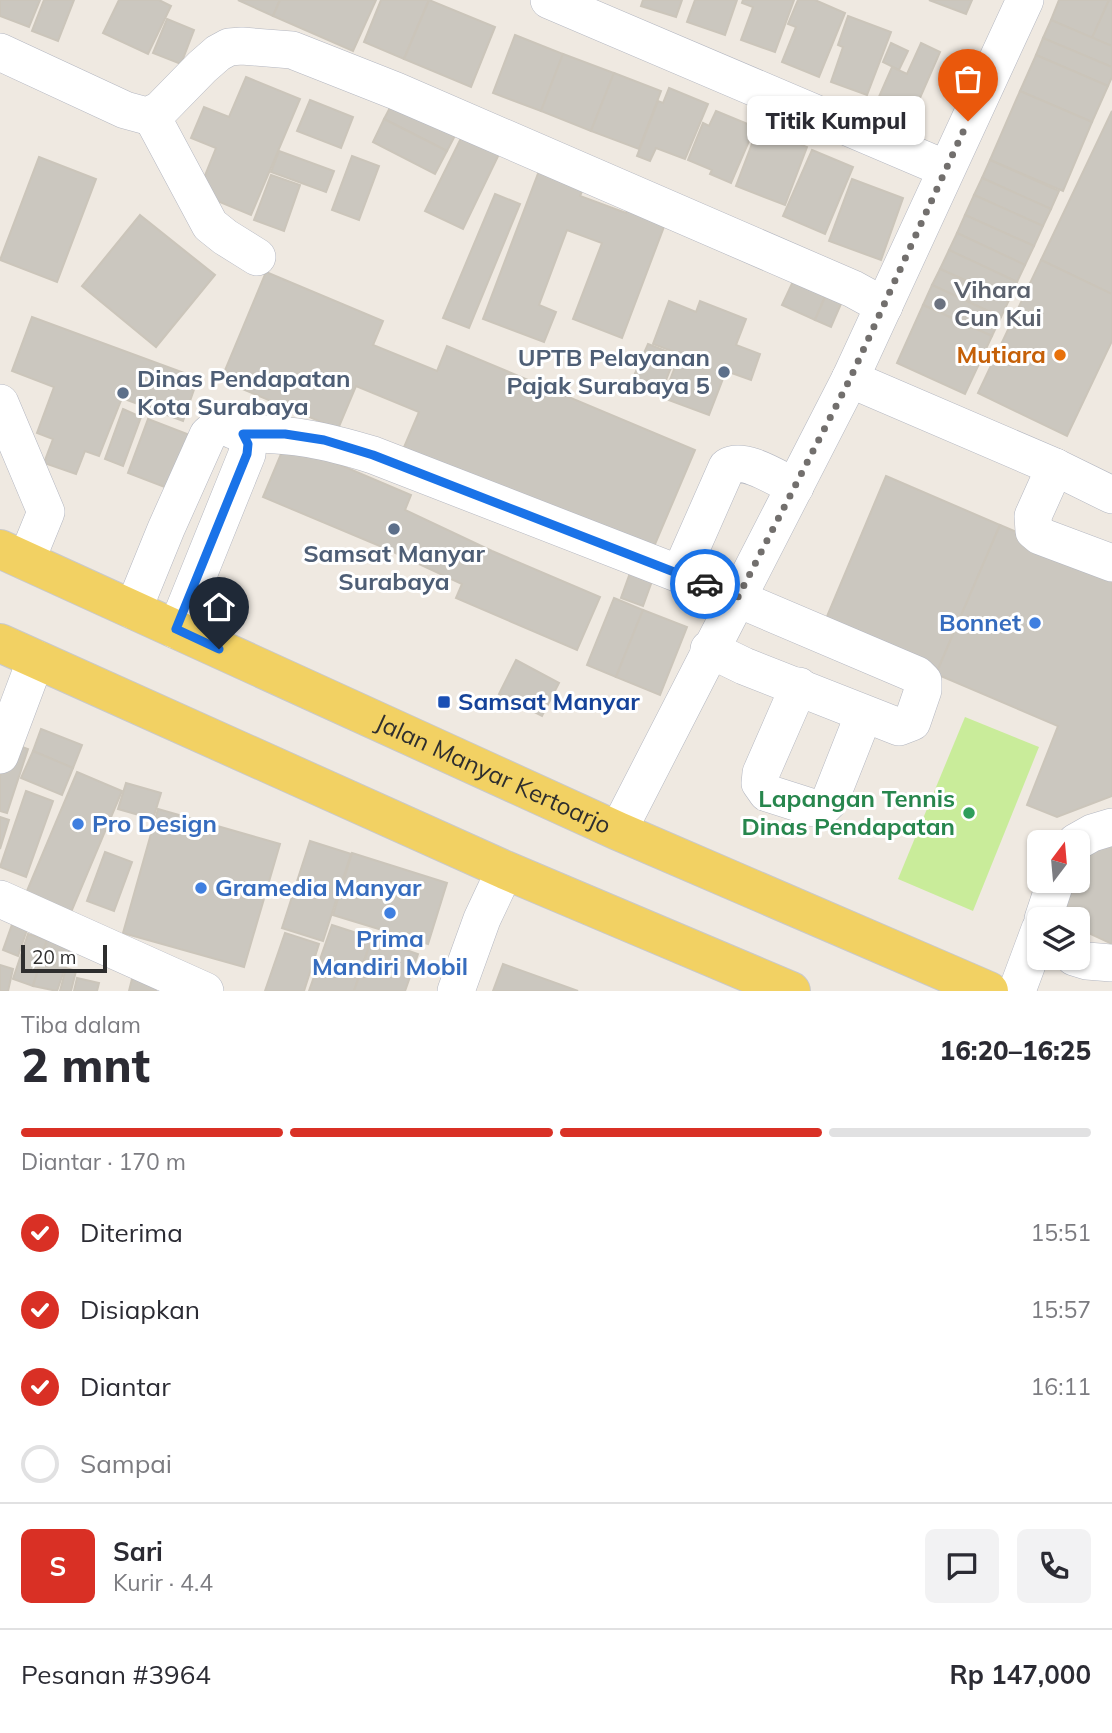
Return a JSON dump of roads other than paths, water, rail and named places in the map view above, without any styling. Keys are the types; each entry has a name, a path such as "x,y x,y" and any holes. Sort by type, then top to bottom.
{"main road":[{"name":"Jalan Manyar Kertoarjo","path":"13,555 618,831 989,991"},
{"path":"0,643 505,870 791,991"}],"street":[{"path":"549,0 946,169"},
{"path":"618,831 709,649 850,379 1025,0"},
{"path":"0,52 142,116 160,110 201,67 229,47 292,50 396,91 841,284 884,306"},
{"path":"150,115 210,225 257,257"},
{"path":"850,379 1055,467 1112,495"},
{"path":"0,403 46,512 13,555"},
{"path":"134,610 208,435 217,427 228,428 243,434 285,434 324,440 373,455 682,575 917,675 923,681 923,691 912,722 899,727 744,666 709,649"},
{"path":"176,629 247,454 248,444 243,434"},
{"path":"682,575 727,467 746,463 795,487"},
{"path":"1055,467 1033,516 1034,531 1040,536 1112,563"},
{"path":"0,755 36,659"},
{"path":"799,686 761,773 760,783 767,793 814,808 824,806 830,800 864,714"},
{"path":"1090,834 1112,827"},
{"path":"456,991 482,919 505,870"},
{"path":"0,899 205,991"},
{"path":"1090,961 1112,963"},
{"path":"1017,991 1027,964"}],"place":[{"name":"Titik Kumpul","path":"968,121"},
{"name":"Vihara Cun Kui","path":"940,304"},
{"name":"Mutiara","path":"1060,355"},
{"name":"UPTB Pelayanan Pajak Surabaya 5","path":"724,372"},
{"name":"Dinas Pendapatan Kota Surabaya","path":"123,393"},
{"name":"Samsat Manyar Surabaya","path":"394,529"},
{"name":"Bonnet","path":"1035,623"},
{"name":"Samsat Manyar","path":"444,702"},
{"name":"Lapangan Tennis Dinas Pendapatan","path":"969,813"},
{"name":"Pro Design","path":"78,824"},
{"name":"Gramedia Manyar","path":"201,888"},
{"name":"Prima Mandiri Mobil","path":"390,913"}]}
